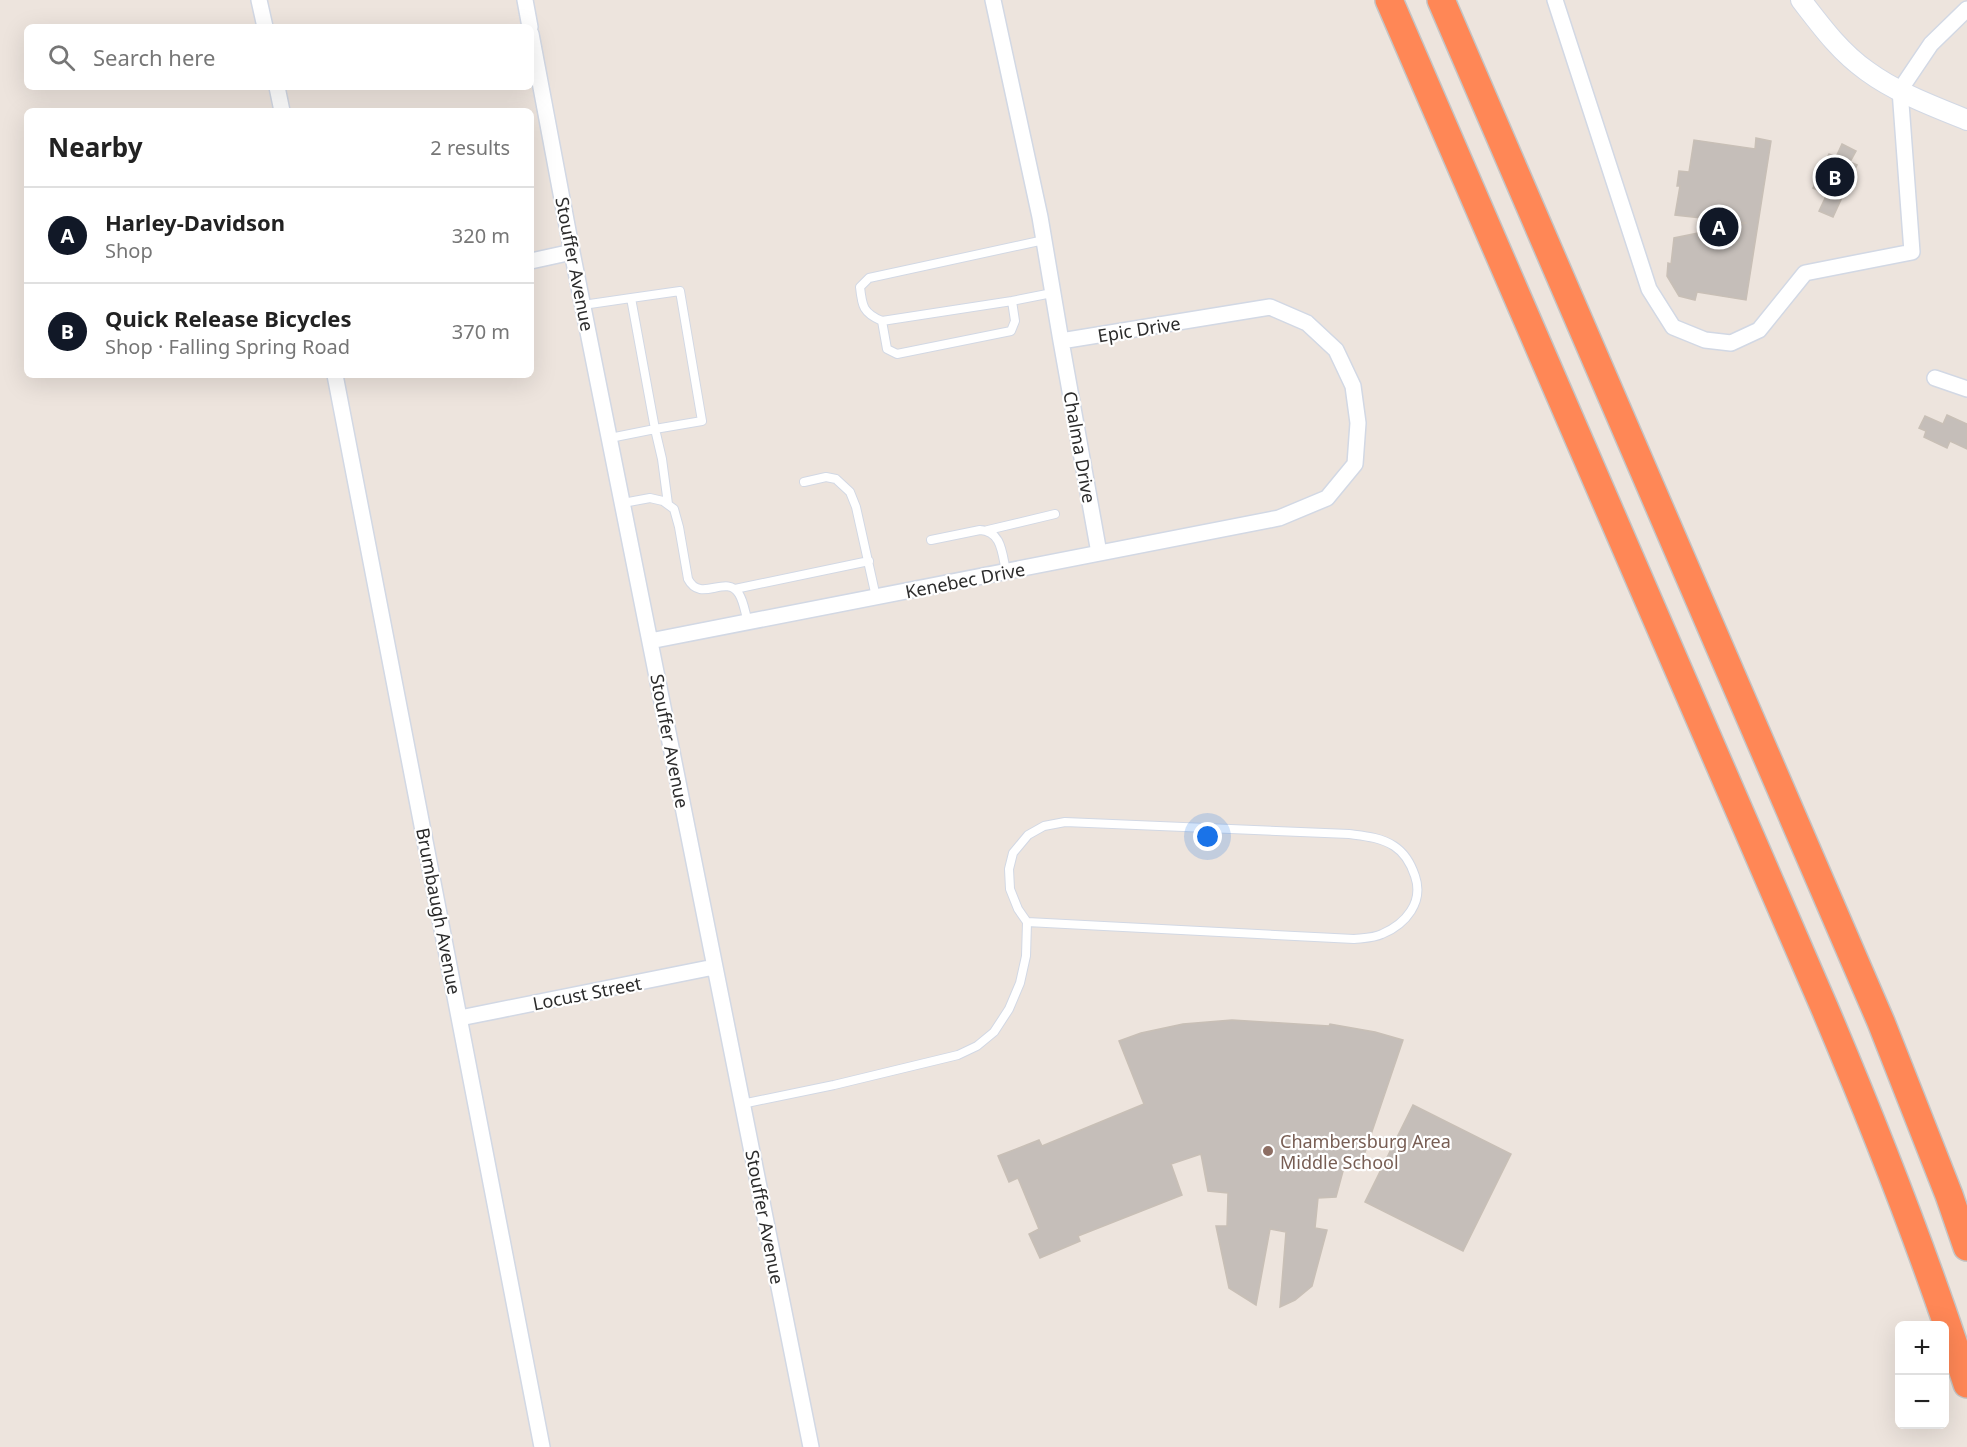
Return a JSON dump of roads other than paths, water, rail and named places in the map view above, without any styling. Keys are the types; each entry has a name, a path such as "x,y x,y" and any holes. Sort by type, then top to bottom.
{"highway":[{"path":"1371,0 1445,158 1469,185"},
{"path":"1389,0 1826,1009 1873,1122 1915,1233 1967,1384"},
{"path":"1441,0 1881,1022 1967,1247"},
{"path":"1456,0 1538,196 1561,278"}],"street":[{"path":"259,0 264,24"},
{"path":"525,0 529,24"},
{"path":"993,0 1044,240 1061,341"},
{"path":"1555,0 1649,289 1673,327 1705,340 1731,343 1759,330 1805,273 1912,252 1900,90 1931,44 1967,9"},
{"path":"1801,0 1842,50 1868,72 1900,90 1967,120"},
{"name":"Stouffer Avenue","path":"534,50 572,252 811,1447"},
{"path":"278,90 281,108"},
{"path":"534,260 572,252"},
{"name":"Epic Drive","path":"1061,341 1270,307 1307,323 1336,350 1353,386 1358,423 1355,464 1327,498 1279,518"},
{"name":"Chalma Drive","path":"1061,341 1099,553"},
{"name":"Brumbaugh Avenue","path":"336,378 542,1447"},
{"path":"1935,378 1967,389"},
{"name":"Kenebec Drive","path":"650,641 1279,518"},
{"name":"Locust Street","path":"460,1018 714,967"}],"lane":[{"path":"1044,240 869,278 861,287 864,309 872,317 882,321 1052,293"},
{"path":"583,304 680,291 702,421 610,438"},
{"path":"631,298 662,459 668,504"},
{"path":"882,321 887,349 897,354 1011,331 1015,321 1012,301"},
{"path":"804,482 826,477 836,479 850,492 856,507 876,597"},
{"path":"623,503 650,498 663,501 674,509 688,579 695,589 726,586 735,589 869,561"},
{"path":"931,540 988,530 1055,514"},
{"path":"988,530 995,534 1000,545 1006,572"},
{"path":"735,589 742,599 748,622"},
{"path":"742,1104 834,1085 958,1055 977,1046 994,1032 1009,1009 1020,983 1026,956 1026,922 1010,890 1009,869 1013,853 1028,835 1044,826 1065,822 1349,834 1373,837 1395,846 1410,862 1417,881 1417,900 1404,921 1381,935 1354,939 1026,922"}],"place":[{"name":"Quick Release Bicycles","path":"1835,177"},
{"name":"Harley-Davidson","path":"1719,227"},
{"name":"Chambersburg Area Middle School","path":"1268,1151"}]}
